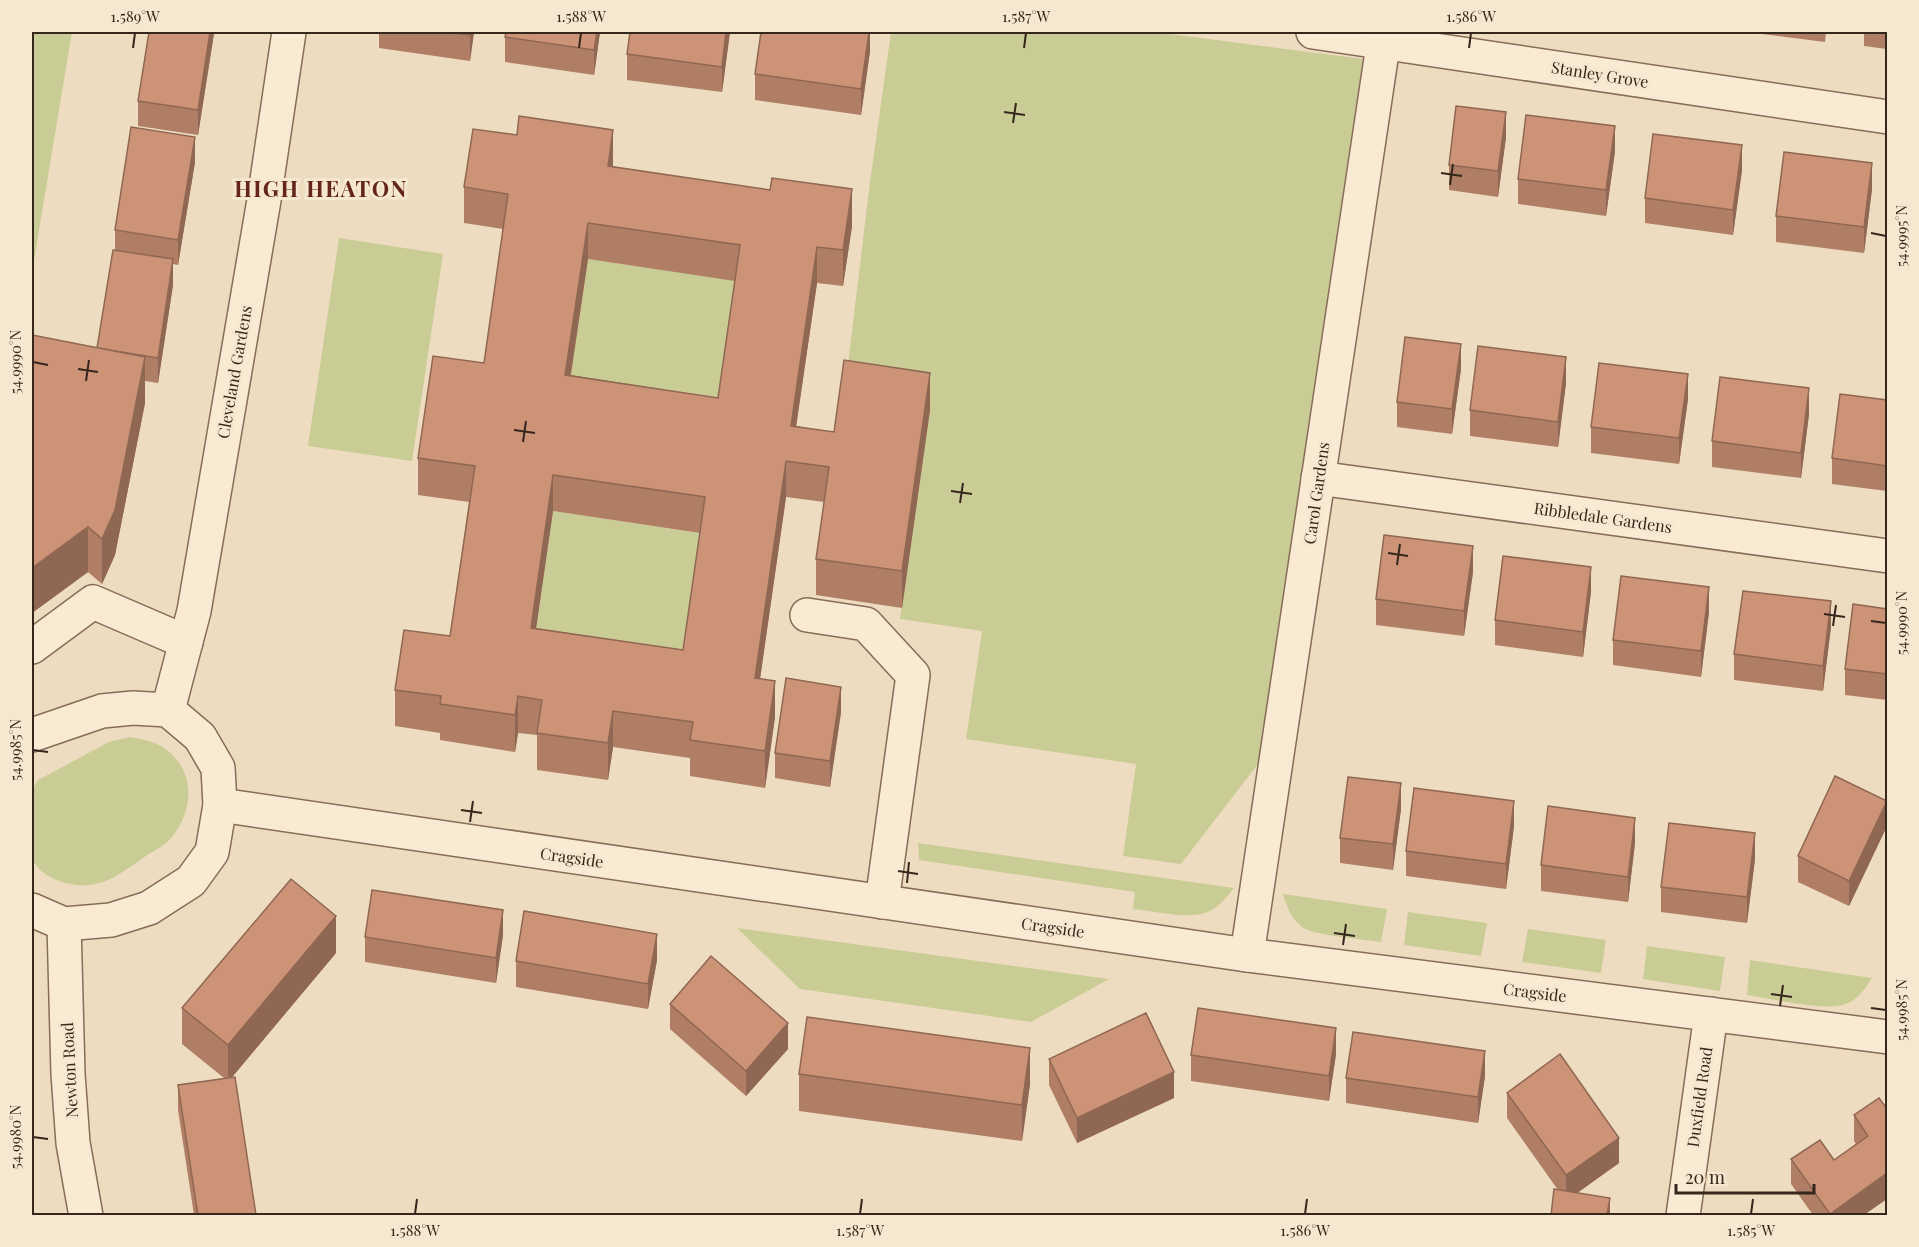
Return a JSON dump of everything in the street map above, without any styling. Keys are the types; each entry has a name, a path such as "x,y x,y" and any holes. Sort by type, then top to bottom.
{"street":[{"name":"Cleveland Gardens","path":"168,710 196,600 289,32"},
{"name":"Stanley Grove","path":"1313,32 1384,36 1887,117"},
{"name":"Carol Gardens","path":"1247,955 1384,36"},
{"name":"Ribbledale Gardens","path":"1318,478 1887,556"},
{"path":"32,648 93,602 186,642"},
{"path":"807,615 866,624 914,675 882,902"},
{"path":"32,735 102,711 134,708 168,710 200,737 218,768 220,805 212,852 191,881 149,908 111,920 64,924 32,910"},
{"name":"Cragside","path":"220,805 1247,955 1887,1034"},
{"name":"Newton Road","path":"64,924 68,1074 73,1143 86,1215"},
{"name":"Duxfield Road","path":"1683,1215 1711,1014"}],"green space":[{"path":"32,32 72,32 32,273"},
{"path":"891,32 1155,32 1363,59 1258,764 1181,864 1123,856 1136,764 966,739 982,631 900,619 930,410 844,397"},
{"path":"339,238 443,254 412,461 308,446"},
{"path":"588,259 740,281 718,434 565,411"},
{"path":"553,511 705,534 683,686 531,664"},
{"path":"130,737 160,745 177,760 183,770 188,793 184,816 179,827 164,845 106,881 84,885 59,881 51,877 39,869 32,858 32,790 38,780 109,742"},
{"path":"918,843 1234,888 1214,909 1197,915 1133,909 1135,892 919,860"},
{"path":"1283,894 1387,909 1381,942 1308,930 1298,924 1292,916"},
{"path":"1408,912 1487,923 1481,956 1404,945"},
{"path":"737,928 1109,979 1031,1022 800,989"},
{"path":"1528,929 1606,940 1601,973 1522,962"},
{"path":"1647,946 1725,957 1720,991 1643,979"},
{"path":"1750,960 1872,978 1858,996 1846,1004 1826,1006 1798,1004 1747,995"}],"building":[{"path":"149,32 210,32 198,110 138,101"},
{"path":"444,32 471,32 470,35"},
{"path":"506,32 597,32 594,50 505,37"},
{"path":"630,32 726,32 722,67 627,54"},
{"path":"761,32 869,32 861,89 755,74"},
{"path":"1456,106 1506,112 1498,171 1449,165"},
{"path":"1526,115 1615,126 1606,190 1518,179"},
{"path":"519,116 613,130 608,166 770,190 772,178 852,189 843,250 817,247 791,426 834,432 844,360 930,373 902,571 816,559 829,467 786,461 755,678 775,681 765,751 690,740 693,722 613,711 608,743 537,733 542,700 518,696 515,715 440,704 441,696 395,690 404,630 450,636 475,466 418,458 433,356 484,363 508,194 464,187 473,129 517,135","holes":["588,223 740,245 718,398 565,375","553,475 705,497 683,650 531,628"]},
{"path":"131,127 195,137 178,240 115,230"},
{"path":"1653,134 1742,145 1733,210 1645,198"},
{"path":"1784,152 1872,163 1864,227 1776,216"},
{"path":"113,250 173,259 158,358 97,348"},
{"path":"32,335 145,357 115,510 102,539 88,527 32,568"},
{"path":"1405,337 1461,344 1452,409 1397,402"},
{"path":"1478,346 1566,357 1558,422 1470,410"},
{"path":"1599,363 1688,374 1679,438 1591,427"},
{"path":"1720,377 1809,388 1801,453 1712,441"},
{"path":"1840,394 1887,400 1887,466 1832,458"},
{"path":"1384,535 1473,546 1464,611 1376,599"},
{"path":"1503,556 1591,567 1583,632 1495,620"},
{"path":"1621,576 1709,587 1701,651 1613,640"},
{"path":"1743,591 1831,601 1823,666 1734,654"},
{"path":"1853,604 1887,609 1887,674 1845,669"},
{"path":"786,678 841,687 830,761 775,753"},
{"path":"1835,776 1887,801 1849,881 1798,856"},
{"path":"1348,777 1401,783 1393,844 1340,838"},
{"path":"1414,788 1514,801 1506,864 1406,851"},
{"path":"1548,806 1635,818 1628,877 1541,865"},
{"path":"1669,823 1755,833 1747,897 1661,887"},
{"path":"291,879 336,916 228,1045 182,1008"},
{"path":"372,890 503,910 496,958 365,937"},
{"path":"524,911 657,934 648,984 516,961"},
{"path":"711,956 788,1023 746,1071 670,1004"},
{"path":"1198,1008 1336,1028 1329,1076 1191,1055"},
{"path":"1146,1013 1174,1072 1077,1118 1049,1059"},
{"path":"807,1017 1030,1048 1022,1105 799,1074"},
{"path":"1353,1032 1485,1051 1478,1097 1346,1078"},
{"path":"1560,1054 1619,1138 1566,1175 1507,1093"},
{"path":"235,1077 256,1215 198,1215 178,1085"},
{"path":"1879,1098 1887,1109 1887,1173 1830,1214 1791,1159 1820,1140 1834,1160 1868,1136 1854,1115"},
{"path":"1554,1189 1610,1198 1607,1215 1551,1215"}],"district":[{"name":"HIGH HEATON","path":"321,188"}]}
